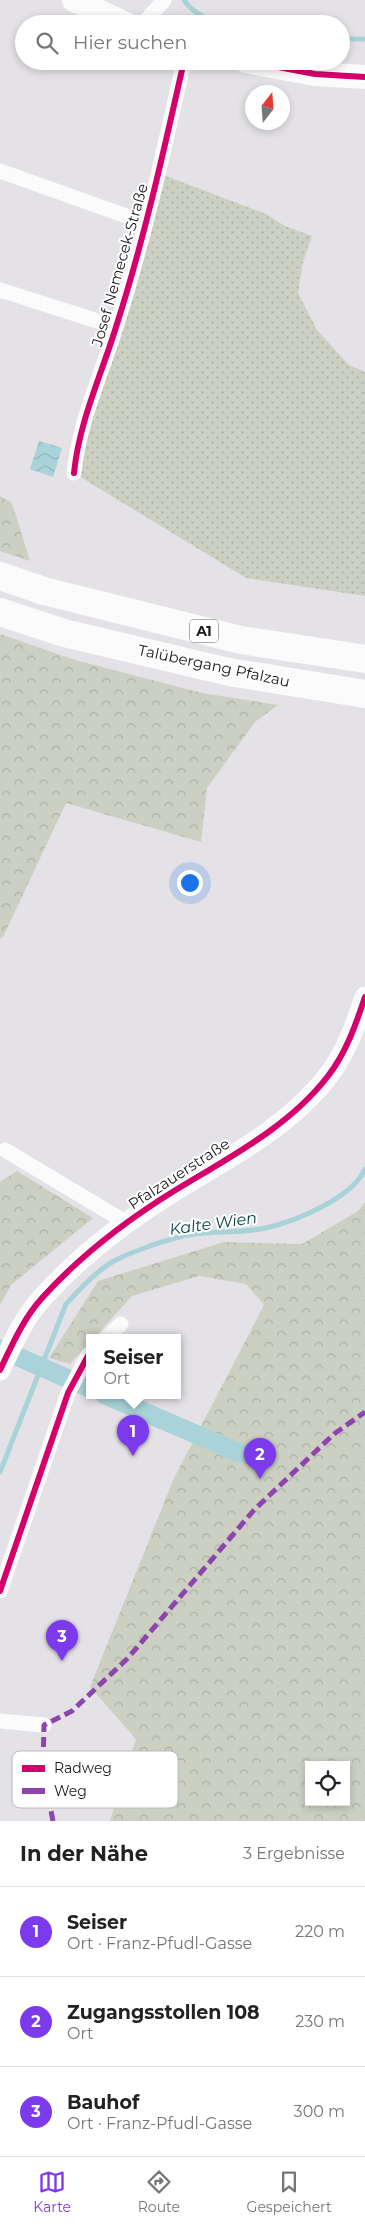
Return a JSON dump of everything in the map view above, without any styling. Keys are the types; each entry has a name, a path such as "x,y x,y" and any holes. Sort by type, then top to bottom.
{"highway":[{"name":"Talübergang Pfalzau","path":"0,576 44,591 241,640 365,659"},
{"name":"Talübergang Pfalzau","path":"0,612 64,633 229,672 365,694"}],"main road":[{"path":"74,0 106,15"},
{"path":"294,70 315,74 365,76"}],"street":[{"path":"150,15 162,1"},
{"name":"Josef Nemecek-Straße","path":"74,473 77,443 116,327 146,223 182,70"},
{"name":"Josef Nemecek-Straße","path":"0,171 146,223"},
{"name":"Josef Nemecek-Straße","path":"0,290 116,327"},
{"name":"Pfalzauerstraße","path":"0,1370 24,1323 40,1300 65,1274 127,1223 260,1137 294,1111 328,1076 339,1060 349,1042 365,997"},
{"path":"5,1150 127,1223"},
{"path":"110,1334 121,1324"},
{"path":"0,1591 68,1394 86,1360"},
{"path":"0,1721 44,1725"}],"green space":[{"path":"158,173 266,214 285,226 312,236 303,262 298,293 317,330 349,365 365,372 365,596 246,578 74,473"},
{"path":"0,496 12,503 30,561 0,551"},
{"path":"0,634 75,660 202,693 278,705 255,722 207,788 201,842 66,803 3,937 0,939"},
{"path":"17,1171 93,1218 11,1285 0,1305 0,1182"},
{"path":"365,1202 365,1821 110,1821 114,1808 178,1808 178,1751 132,1751 136,1739 90,1687 174,1478 264,1305 246,1284 199,1276 132,1296 98,1334 86,1334 86,1346 70,1364 49,1358 98,1281 224,1242 302,1244 358,1211"}],"water":[{"path":"39,441 62,448 53,477 30,469"}],"waterway":[{"path":"184,0 191,9 200,15"},
{"path":"350,39 365,39"},
{"name":"Kalte Wien","path":"0,1472 66,1304 101,1270 128,1254 179,1237 200,1233 255,1230 292,1220 336,1199 358,1180 365,1169"},
{"name":"Kalte Wien","path":"0,1349 86,1387"},
{"path":"114,1399 237,1452 253,1455"}],"marked path":[{"path":"43,1751 44,1725 72,1711 128,1658 254,1510 334,1434 365,1412"},
{"path":"50,1808 53,1821"}],"cycle path":[{"path":"74,473 86,417 116,327 145,228 182,70"},
{"path":"294,70 315,74 365,77"},
{"path":"0,1370 18,1332 35,1306 72,1268 121,1227 156,1202 257,1140 295,1111 312,1094 328,1076 340,1058 354,1028 365,997"},
{"path":"0,1591 68,1393 86,1360"}],"place":[{"name":"Seiser","path":"133,1456"},
{"name":"Zugangsstollen 108","path":"260,1479"},
{"name":"Bauhof","path":"62,1661"}]}
